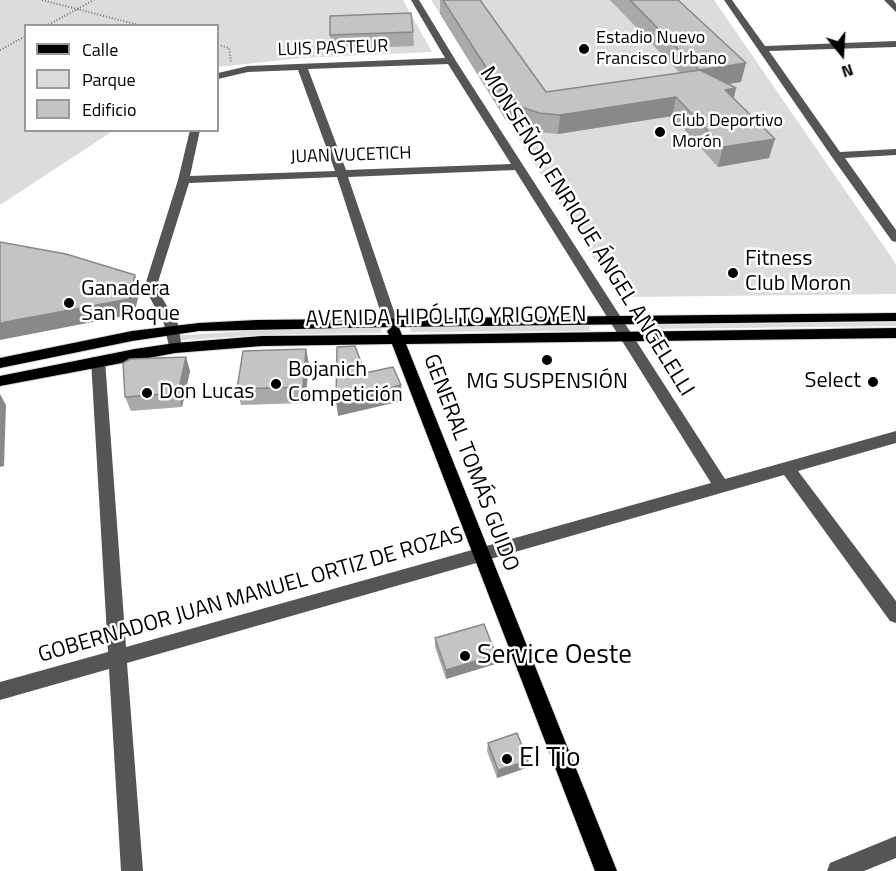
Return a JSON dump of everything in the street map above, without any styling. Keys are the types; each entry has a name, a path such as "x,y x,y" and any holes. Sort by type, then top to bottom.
{"main road":[{"name":"AVENIDA HIPÓLITO YRIGOYEN","path":"0,363 173,330 257,324 896,317"},
{"name":"GENERAL TOMÁS GUIDO","path":"391,322 606,871"},
{"name":"AVENIDA HIPÓLITO YRIGOYEN","path":"0,381 98,360 175,348 262,341 896,333"}],"street":[{"name":"MONSEÑOR ENRIQUE ÁNGEL ANGELELLI","path":"415,0 451,61 722,487"},
{"path":"728,0 896,238"},
{"path":"888,0 896,9"},
{"path":"762,49 896,45"},
{"name":"LUIS PASTEUR","path":"219,76 248,69 451,61"},
{"name":"GENERAL TOMÁS GUIDO","path":"302,67 341,173 391,322"},
{"path":"175,348 173,330 147,286 154,273 184,180 195,132"},
{"path":"836,155 896,152"},
{"name":"JUAN VUCETICH","path":"184,180 519,167"},
{"path":"98,360 132,871"},
{"name":"GOBERNADOR JUAN MANUEL ORTIZ DE ROZAS","path":"0,691 896,437"},
{"path":"788,469 896,615"},
{"path":"838,871 896,847"}],"path":[{"path":"42,0 135,24"},
{"path":"50,24 94,0"},
{"path":"0,50 24,37"},
{"path":"219,45 229,48 231,66"}],"green space":[{"path":"0,0 403,0 432,52 301,58 219,67 219,24 24,24 24,132 111,132 0,205"},
{"name":"Club Deportivo Morón","path":"431,0 714,0 896,264 896,294 628,297 613,289"},
{"path":"896,322 896,326 648,329 647,325"},
{"path":"589,326 590,331 410,332 411,327"},
{"path":"382,328 381,333 262,335 169,341 171,336 262,330"}],"building":[{"path":"443,0 480,0 546,92 700,70 736,88 725,90 775,139 723,147 676,97 560,115 539,113 519,106 514,99 507,100"},
{"path":"630,0 678,0 746,63 699,70"},
{"path":"411,13 413,32 330,35 330,16"},
{"name":"Ganadera San Roque","path":"0,242 66,254 135,275 129,299 0,323"},
{"path":"355,346 365,373 393,367 401,385 336,401 337,347"},
{"path":"306,349 303,387 237,389 243,351"},
{"path":"186,357 178,393 125,397 123,363 130,359"},
{"name":"Service Oeste","path":"484,624 496,655 446,670 435,638"},
{"name":"El Tio","path":"517,733 528,761 498,770 488,743"}],"place":[{"name":"Estadio Nuevo Francisco Urbano","path":"584,49"},
{"name":"Club Deportivo Morón","path":"660,132"},
{"name":"Fitness Club Moron","path":"733,273"},
{"name":"Ganadera San Roque","path":"69,303"},
{"name":"MG SUSPENSIÓN","path":"547,360"},
{"name":"Select","path":"873,382"},
{"name":"Bojanich Competición","path":"276,384"},
{"name":"Don Lucas","path":"147,393"},
{"name":"Service Oeste","path":"465,656"},
{"name":"El Tio","path":"507,759"}]}
